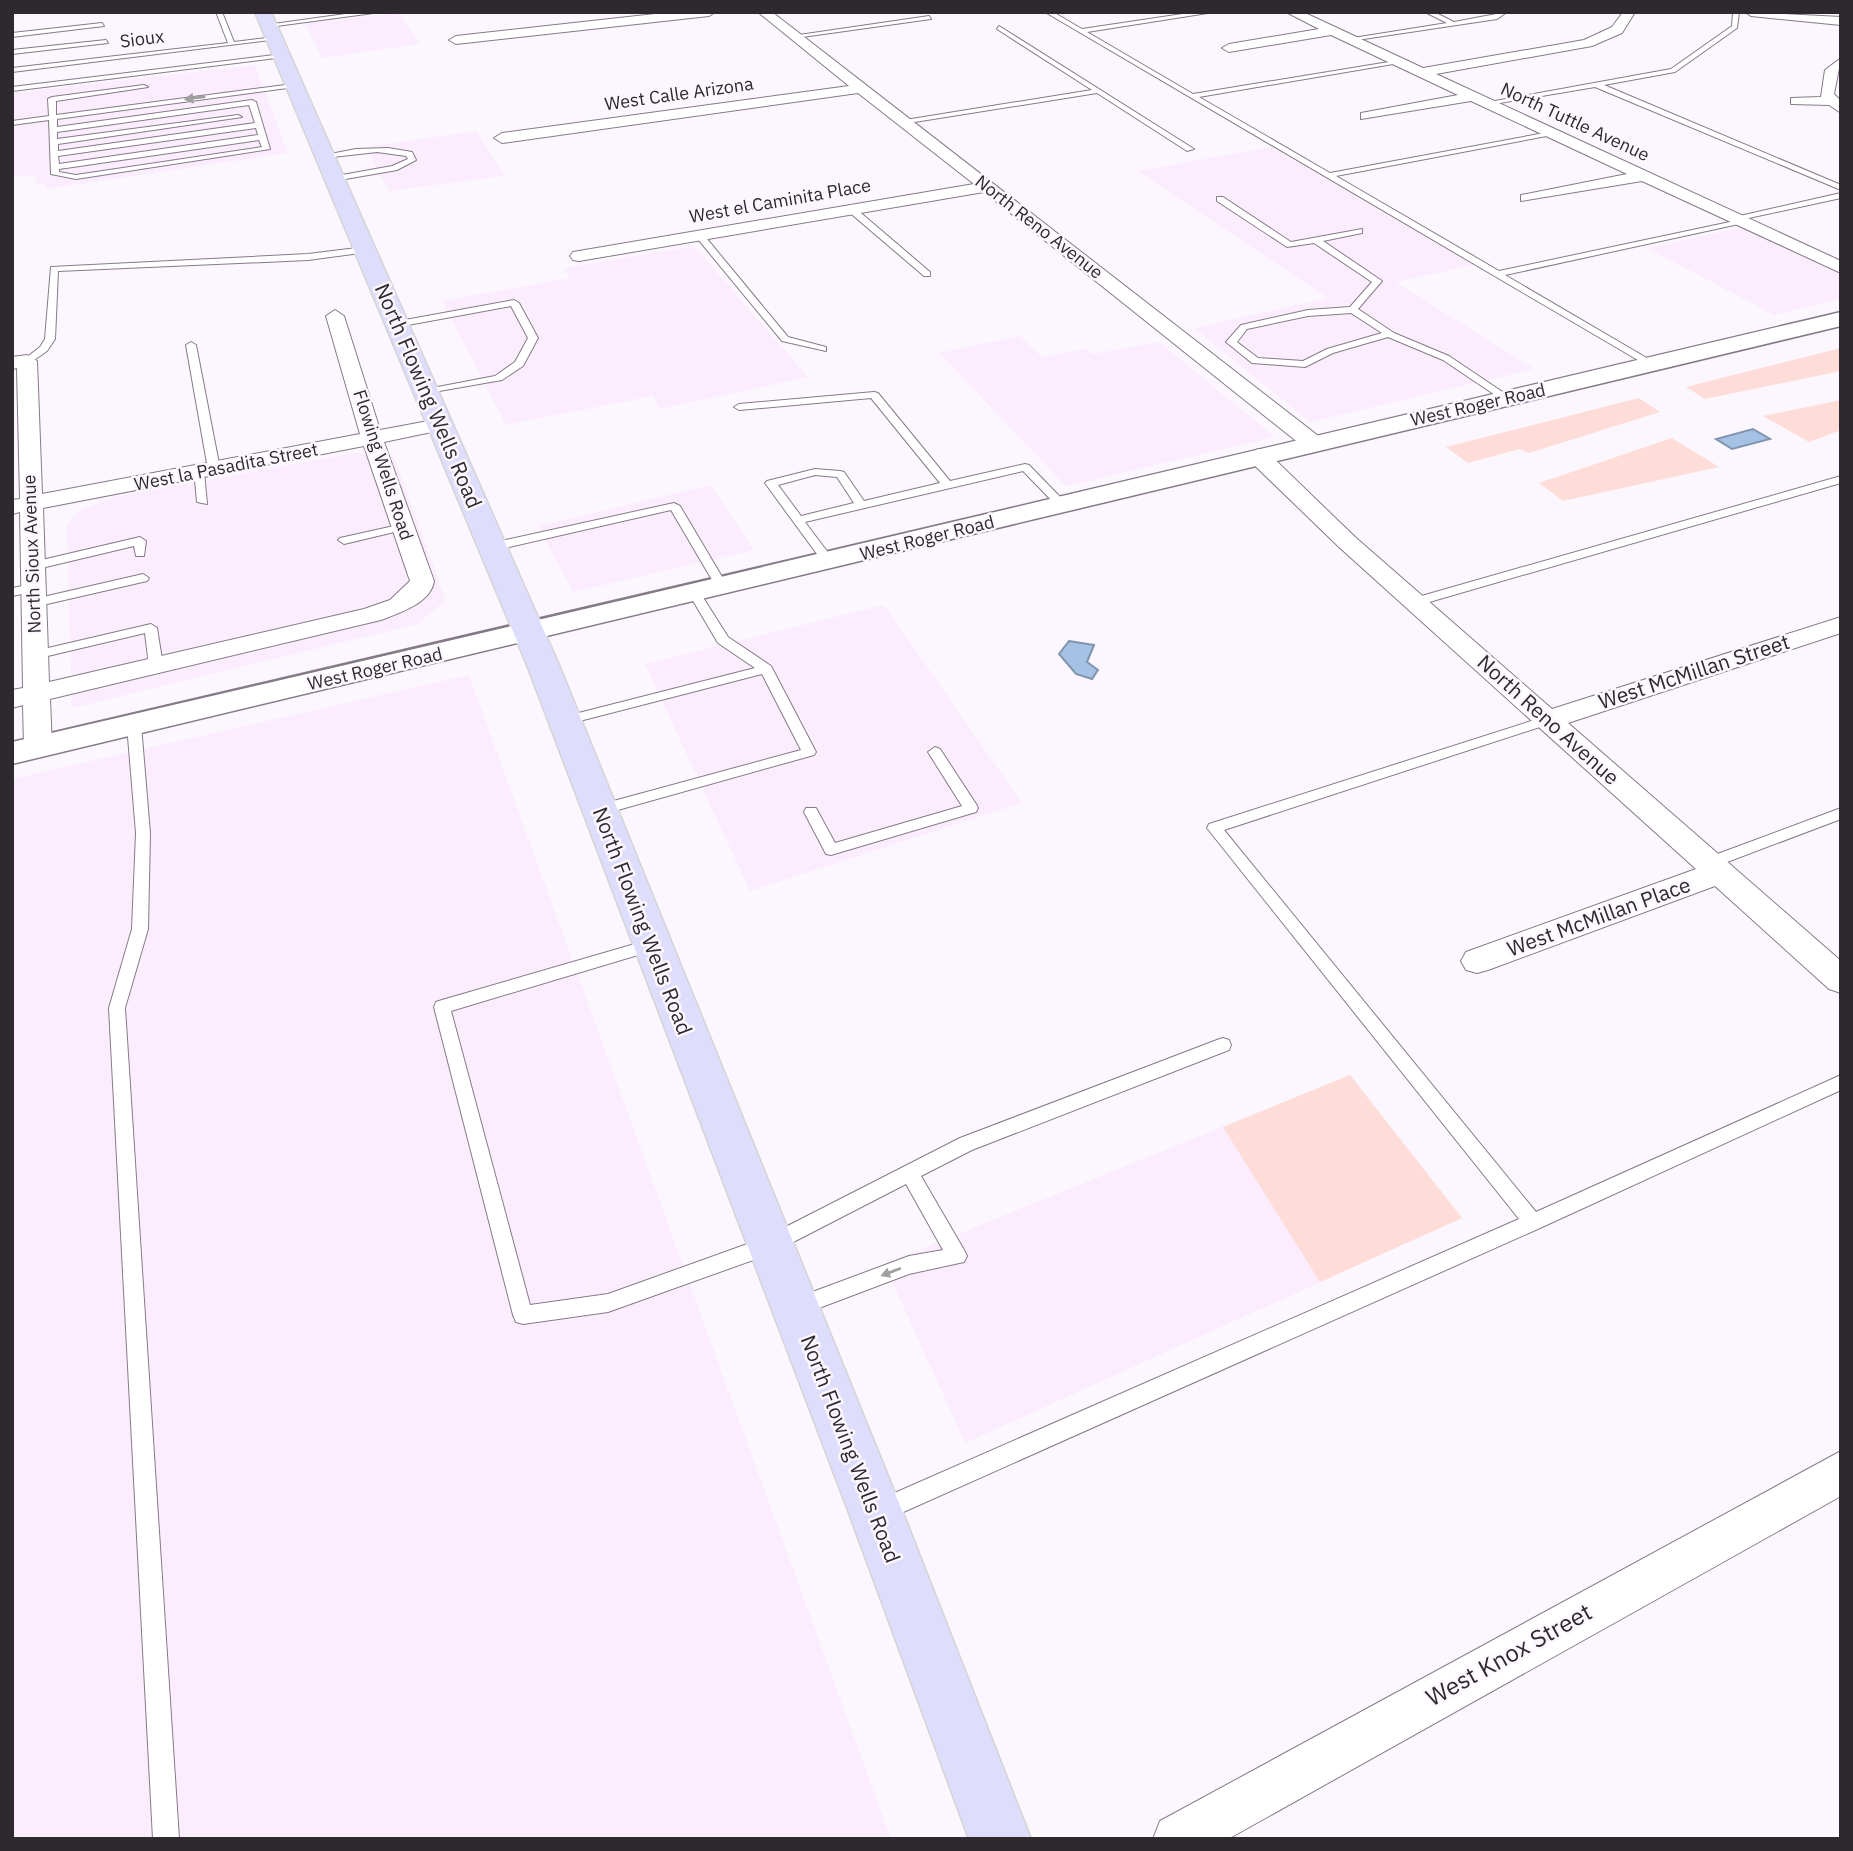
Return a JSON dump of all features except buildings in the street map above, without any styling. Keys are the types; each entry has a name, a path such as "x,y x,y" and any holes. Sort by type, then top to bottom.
{"main road":[{"name":"North Flowing Wells Road","path":"272,33 565,722 876,1513 1000,1839"}],"street":[{"path":"456,40 709,12"},
{"name":"North Reno Avenue","path":"764,12 1313,443"},
{"name":"North Tuttle Avenue","path":"1293,12 1841,268"},
{"path":"1423,72 1587,43 1617,30 1629,12"},
{"path":"1751,12 1841,21"},
{"path":"1229,48 1333,31"},
{"path":"1837,105 1827,95 1832,70 1841,62"},
{"name":"West Calle Arizona","path":"502,138 862,88"},
{"path":"1366,116 1481,100"},
{"path":"1796,100 1837,105"},
{"path":"1527,198 1644,176"},
{"name":"West el Caminita Place","path":"579,256 987,187"},
{"name":"Flowing Wells Road","path":"156,666 372,615 399,605 421,587 422,581 372,439 335,316"},
{"name":"West Roger Road","path":"25,750 829,562 1258,456 1841,319"},
{"name":"North Sioux Avenue","path":"20,362 21,506 35,654 24,696 25,750"},
{"name":"West la Pasadita Street","path":"21,506 439,425"},
{"name":"North Reno Avenue","path":"1258,456 1415,602 1841,980"},
{"name":"West McMillan Street","path":"1547,720 1841,625"},
{"path":"24,696 156,666"},
{"name":"West McMillan Place","path":"1477,961 1715,868"},
{"name":"West Knox Street","path":"1178,1839 1841,1472"}],"lane":[{"path":"99,12 109,58"},
{"path":"219,12 232,44"},
{"path":"12,89 378,12"},
{"path":"1048,12 1501,273 1652,364"},
{"path":"1081,31 1211,12"},
{"path":"1428,12 1451,22"},
{"path":"1350,39 1497,17 1504,12"},
{"path":"1481,100 1595,85 1673,71 1735,27 1736,12"},
{"path":"795,36 929,18"},
{"path":"12,35 102,25"},
{"path":"999,28 1190,149"},
{"name":"Sioux","path":"12,70 232,44 272,33"},
{"path":"12,52 106,42"},
{"path":"1192,96 1399,61"},
{"path":"1595,85 1841,188"},
{"path":"12,123 293,86"},
{"path":"53,130 252,102 266,149 76,177 55,174 52,118 52,99 144,87"},
{"path":"905,122 1099,91"},
{"path":"53,142 256,114"},
{"path":"54,154 259,125"},
{"path":"1330,175 1552,133"},
{"path":"54,167 262,137"},
{"path":"324,156 371,149 395,150 409,154 412,160 394,168 334,179"},
{"path":"1501,273 1841,195"},
{"path":"1220,200 1290,245 1359,231"},
{"path":"852,210 927,274"},
{"path":"700,236 785,339 823,349"},
{"path":"1316,240 1377,281 1353,310"},
{"path":"20,362 44,349 50,339 54,269 308,257 365,250"},
{"path":"397,324 514,303 533,338 519,363 498,378 426,391"},
{"path":"1389,334 1330,351 1305,364 1255,361 1231,342 1244,327 1308,313 1353,310 1389,334 1446,358 1508,399"},
{"path":"191,345 206,470 202,502"},
{"path":"739,407 874,395 947,485"},
{"path":"799,520 1025,467 1062,505"},
{"path":"829,562 771,483 829,471 840,474 861,505"},
{"path":"1415,602 1841,479"},
{"path":"492,547 674,506 708,590 723,640 766,669 809,751 600,810"},
{"path":"344,540 403,527"},
{"path":"28,587 140,541 140,553"},
{"path":"28,587 143,573 146,592"},
{"path":"150,614 156,666"},
{"path":"35,654 152,628"},
{"path":"565,722 766,669"},
{"path":"1533,1223 1214,828 1547,720"},
{"path":"134,725 143,833 140,929 117,1008 166,1839"},
{"path":"811,812 831,850 971,808 935,752"},
{"path":"1715,868 1841,813"},
{"path":"652,945 442,1007 523,1315 608,1303 770,1245 966,1144 1223,1045"},
{"path":"876,1513 1533,1223 1841,1082"},
{"path":"795,1309 909,1265 957,1256 909,1172"}],"shaded area":[{"path":"398,13 420,44 322,58 305,23"},
{"path":"255,65 288,153 46,189 45,184 36,185 36,177 12,175 12,93"},
{"path":"476,131 505,176 389,191 365,147"},
{"path":"1271,147 1474,265 1396,282 1534,369 1310,422 1194,328 1328,298 1138,171"},
{"path":"1763,223 1841,259 1841,299 1774,315 1647,248"},
{"path":"694,246 808,377 660,409 653,396 506,425 442,301 570,278 564,268"},
{"path":"1020,336 1042,357 1086,349 1093,354 1159,342 1275,437 1066,486 939,353"},
{"path":"1841,348 1841,371 1705,399 1686,387"},
{"path":"1639,398 1660,412 1529,453 1520,449 1468,463 1446,447"},
{"path":"1841,400 1841,430 1809,442 1763,416"},
{"path":"1672,438 1719,467 1563,501 1539,483"},
{"path":"354,453 394,457 446,600 418,624 72,708 67,525 79,511 113,497"},
{"path":"711,485 754,550 573,592 538,526"},
{"path":"884,605 1022,803 750,891 645,664"},
{"path":"469,675 891,1839 12,1839 12,779"},
{"path":"1350,1075 1462,1218 965,1443 884,1264"},
{"path":"1350,1075 1462,1218 1320,1282 1223,1127"}],"water":[{"path":"1753,429 1770,439 1732,449 1716,439"},
{"path":"1069,641 1094,645 1087,662 1098,670 1092,679 1076,674 1059,654"}]}
